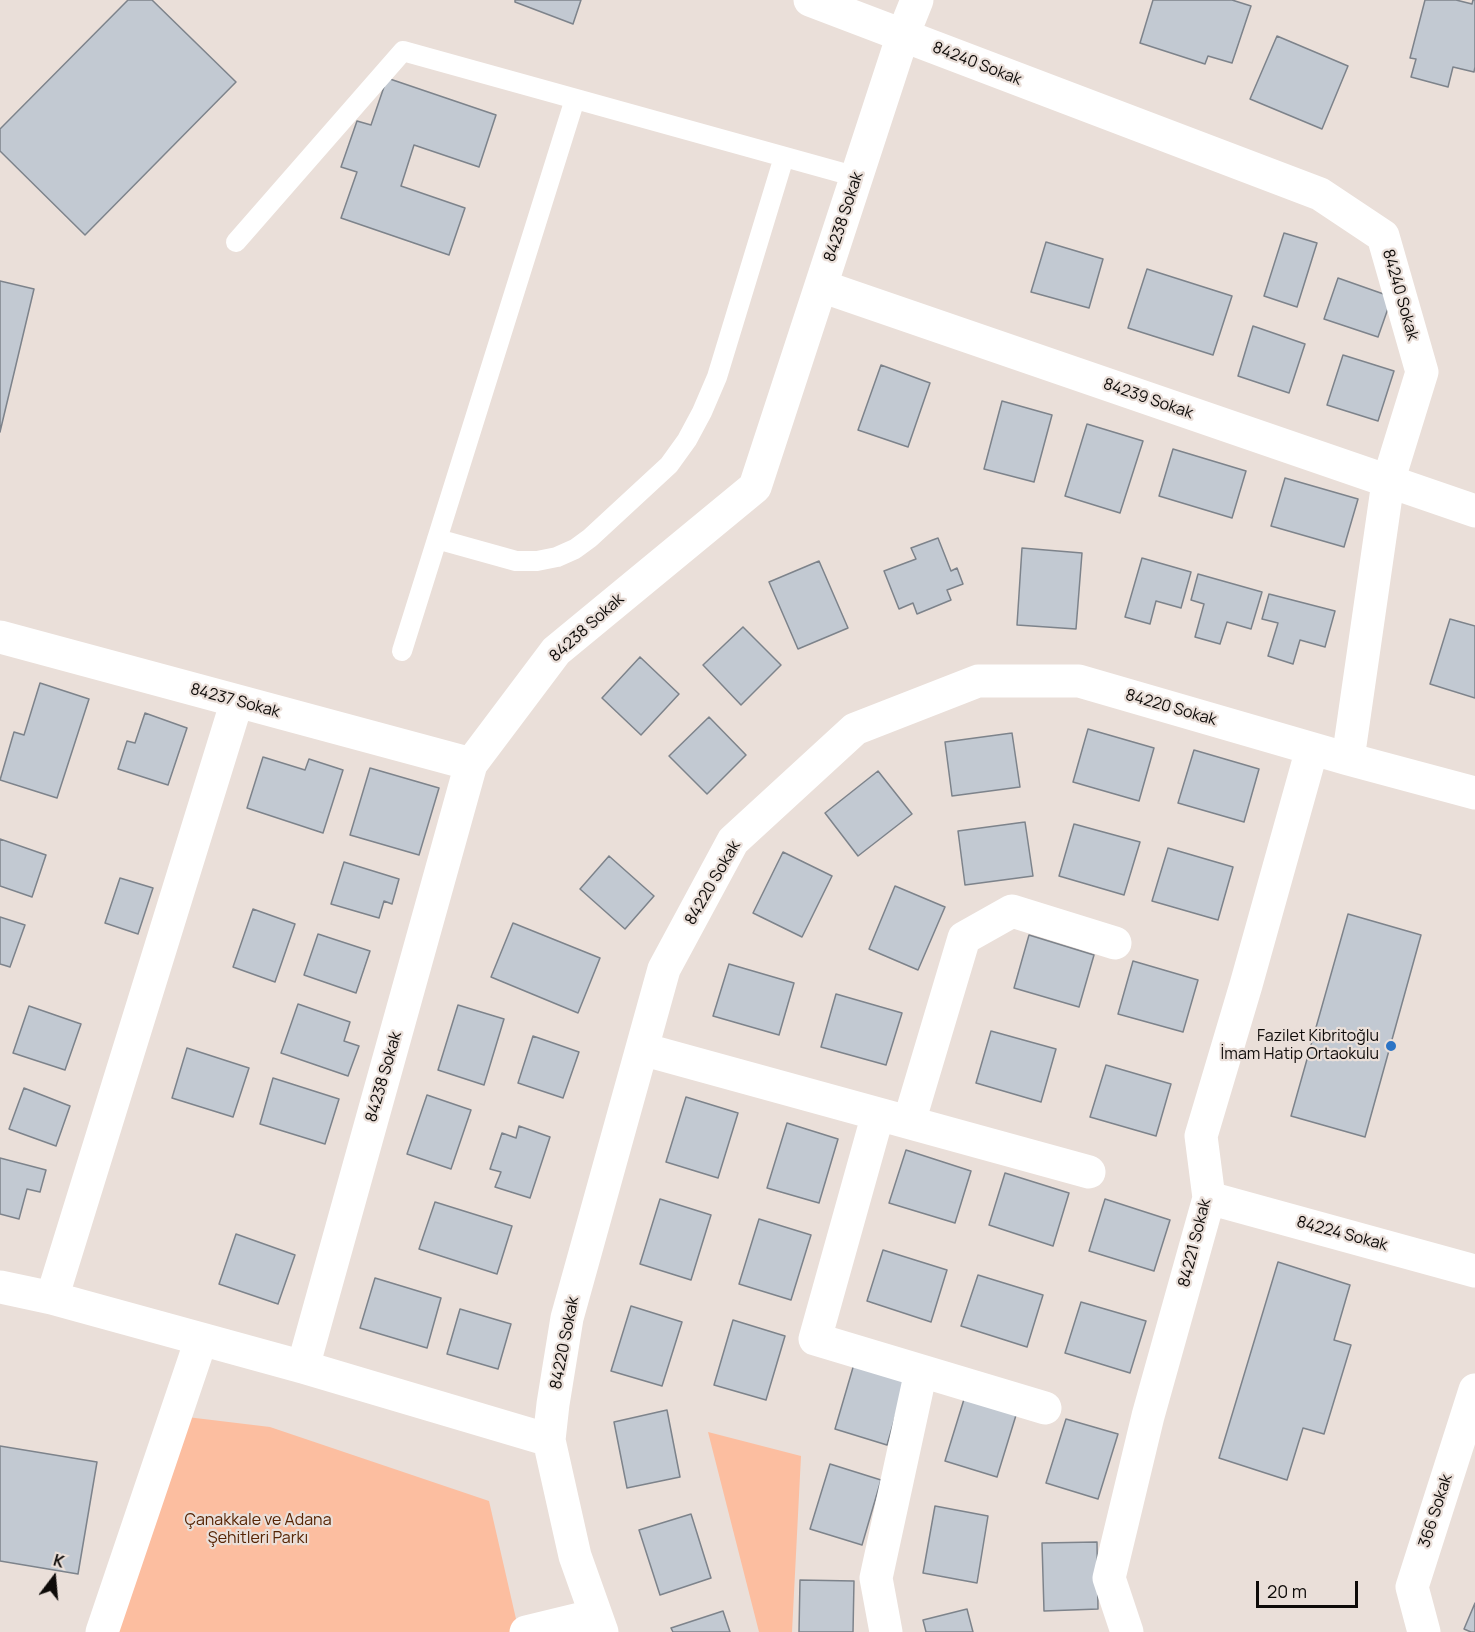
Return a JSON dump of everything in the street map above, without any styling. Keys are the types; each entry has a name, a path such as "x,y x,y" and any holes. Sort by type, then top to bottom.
{"street":[{"name":"84240 Sokak","path":"810,0 1320,194 1383,236 1422,372 1388,482 1348,759"},
{"name":"84238 Sokak","path":"303,1367 471,764 556,651 755,487 903,35 917,0"},
{"name":"84239 Sokak","path":"821,286 1475,511"},
{"name":"84237 Sokak","path":"0,637 471,764"},
{"name":"84220 Sokak","path":"599,1624 575,1556 549,1440 567,1318 664,969 734,841 855,729 978,681 1079,681 1312,749 1475,793"},
{"path":"52,1298 237,701"},
{"name":"84221 Sokak","path":"1127,1632 1109,1578 1147,1422 1209,1198 1201,1136 1312,749"},
{"path":"909,1122 964,938 1012,911 1115,944"},
{"path":"642,1049 1089,1172"},
{"path":"878,1114 816,1339 1045,1408"},
{"name":"84224 Sokak","path":"1209,1198 1475,1270"},
{"path":"0,1287 52,1298 303,1367 549,1440"},
{"path":"102,1632 201,1340"},
{"path":"886,1632 876,1578 921,1371"},
{"name":"366 Sokak","path":"1424,1632 1412,1587 1475,1390"},
{"path":"526,1632 599,1624"}],"lane":[{"path":"236,242 402,51 857,177"},
{"path":"402,651 574,99"},
{"path":"437,539 516,561 537,561 557,557 590,538 669,465 687,440 717,377 784,157"}],"green space":[{"name":"Çanakkale ve Adana Şehitleri Parkı","path":"187,1417 270,1427 489,1501 519,1632 118,1632"},
{"path":"708,1432 801,1456 792,1632 759,1632"}],"building":[{"path":"128,0 152,0 236,82 85,235 0,151 0,129"},
{"path":"515,0 581,0 573,24 515,2"},
{"path":"1153,0 1232,0 1251,6 1232,63 1208,56 1205,64 1140,43"},
{"path":"1425,0 1456,0 1472,4 1475,0 1474,72 1453,67 1448,87 1411,77 1416,59 1410,58"},
{"path":"1277,36 1348,66 1322,129 1250,99"},
{"path":"387,78 496,115 479,167 414,145 401,186 465,208 449,255 341,218 357,172 341,167 357,121 371,125"},
{"path":"1284,233 1317,243 1297,307 1264,296"},
{"path":"1046,242 1103,259 1089,308 1031,292"},
{"path":"1147,269 1232,296 1213,355 1128,328"},
{"path":"1338,278 1392,297 1378,337 1324,319"},
{"path":"0,281 34,289 0,432"},
{"path":"1253,326 1305,344 1289,393 1238,376"},
{"path":"1343,355 1394,371 1378,421 1327,405"},
{"path":"881,365 930,383 908,447 858,430"},
{"path":"1002,401 1052,415 1034,482 984,469"},
{"path":"1087,424 1143,441 1120,513 1065,496"},
{"path":"1173,449 1246,471 1232,518 1159,496"},
{"path":"1285,478 1358,499 1344,547 1271,526"},
{"path":"938,538 951,571 957,568 963,584 947,590 951,600 917,614 913,603 899,609 884,571 916,559 911,548"},
{"path":"1022,548 1082,553 1076,629 1017,625"},
{"path":"1142,558 1191,572 1181,608 1156,601 1150,624 1125,617"},
{"path":"819,561 848,628 798,649 769,582"},
{"path":"1198,574 1262,592 1251,629 1227,622 1220,644 1195,637 1204,604 1191,600"},
{"path":"1269,594 1335,611 1325,647 1300,640 1293,664 1268,656 1278,623 1262,619"},
{"path":"1450,619 1475,626 1475,698 1430,684"},
{"path":"743,627 781,665 741,705 703,665"},
{"path":"640,657 679,694 641,735 602,698"},
{"path":"40,683 89,699 57,798 0,780 14,732 24,735"},
{"path":"145,713 187,728 168,785 118,769 127,741 135,743"},
{"path":"709,717 746,755 707,794 669,756"},
{"path":"1088,729 1154,748 1139,801 1073,782"},
{"path":"1012,733 1020,787 952,796 945,742"},
{"path":"1194,750 1259,769 1244,822 1178,803"},
{"path":"263,757 305,770 309,759 343,770 323,833 247,808"},
{"path":"370,768 439,788 419,855 350,835"},
{"path":"878,771 912,814 858,856 825,813"},
{"path":"1025,822 1033,876 965,885 958,831"},
{"path":"1074,824 1140,842 1124,895 1059,876"},
{"path":"0,839 46,855 32,897 0,886"},
{"path":"1168,848 1233,867 1218,920 1152,901"},
{"path":"783,852 832,876 802,937 753,913"},
{"path":"609,856 654,896 625,929 580,889"},
{"path":"344,862 399,879 392,904 384,901 379,918 331,904"},
{"path":"120,878 153,888 138,934 105,923"},
{"path":"895,886 945,907 918,970 869,949"},
{"path":"253,909 295,924 275,982 233,967"},
{"path":"1348,914 1421,935 1365,1137 1291,1116"},
{"path":"0,917 25,925 10,967 0,964"},
{"path":"513,923 600,958 578,1013 491,977"},
{"path":"318,934 370,951 356,993 304,975"},
{"path":"1029,935 1094,955 1079,1007 1014,988"},
{"path":"1133,961 1198,980 1183,1032 1118,1014"},
{"path":"729,964 794,983 779,1035 713,1016"},
{"path":"836,994 902,1013 886,1065 821,1047"},
{"path":"298,1004 350,1022 344,1041 359,1046 348,1076 281,1053"},
{"path":"458,1005 504,1019 484,1085 438,1070"},
{"path":"29,1006 81,1024 65,1070 13,1053"},
{"path":"991,1031 1056,1049 1041,1102 976,1083"},
{"path":"533,1036 579,1052 563,1098 518,1083"},
{"path":"187,1048 249,1068 233,1117 172,1098"},
{"path":"1106,1065 1171,1084 1156,1136 1090,1117"},
{"path":"273,1078 339,1099 325,1144 260,1124"},
{"path":"24,1088 70,1106 56,1146 9,1129"},
{"path":"427,1095 471,1110 451,1169 407,1154"},
{"path":"686,1097 738,1113 718,1178 666,1162"},
{"path":"787,1123 838,1139 819,1203 767,1188"},
{"path":"519,1126 550,1137 530,1198 495,1187 501,1172 490,1169 502,1133 516,1138"},
{"path":"906,1150 971,1171 955,1223 889,1203"},
{"path":"0,1158 46,1170 40,1192 27,1189 19,1219 0,1214"},
{"path":"1005,1173 1069,1193 1053,1246 989,1225"},
{"path":"660,1199 711,1215 691,1280 640,1264"},
{"path":"1105,1199 1170,1220 1154,1271 1089,1251"},
{"path":"435,1202 512,1226 497,1274 419,1249"},
{"path":"759,1219 811,1235 791,1300 739,1284"},
{"path":"236,1234 295,1255 278,1304 219,1284"},
{"path":"883,1250 947,1270 931,1322 867,1301"},
{"path":"1278,1262 1350,1285 1334,1340 1351,1345 1324,1434 1303,1428 1287,1480 1219,1458"},
{"path":"978,1275 1043,1295 1027,1347 961,1326"},
{"path":"375,1278 441,1298 427,1348 360,1328"},
{"path":"1081,1302 1146,1321 1130,1373 1065,1353"},
{"path":"631,1306 682,1322 662,1386 611,1371"},
{"path":"460,1309 511,1324 498,1369 447,1354"},
{"path":"733,1320 785,1336 766,1400 714,1385"},
{"path":"854,1364 906,1380 887,1445 835,1429"},
{"path":"965,1396 1017,1412 997,1477 945,1461"},
{"path":"667,1410 680,1477 627,1488 614,1422"},
{"path":"1066,1419 1118,1434 1098,1499 1046,1483"},
{"path":"0,1446 97,1462 78,1574 0,1561"},
{"path":"830,1464 881,1480 862,1545 810,1529"},
{"path":"935,1506 988,1516 977,1583 923,1573"},
{"path":"691,1514 711,1578 660,1595 639,1530"},
{"path":"1097,1542 1098,1609 1044,1611 1042,1543"},
{"path":"800,1580 854,1581 853,1632 799,1632"},
{"path":"1475,1603 1475,1632 1471,1632 1464,1629"},
{"path":"967,1609 973,1632 926,1632 923,1620"},
{"path":"723,1611 730,1632 673,1632 671,1628"}],"place":[{"name":"Fazilet Kibritoğlu İmam Hatip Ortaokulu","path":"1391,1046"}]}
